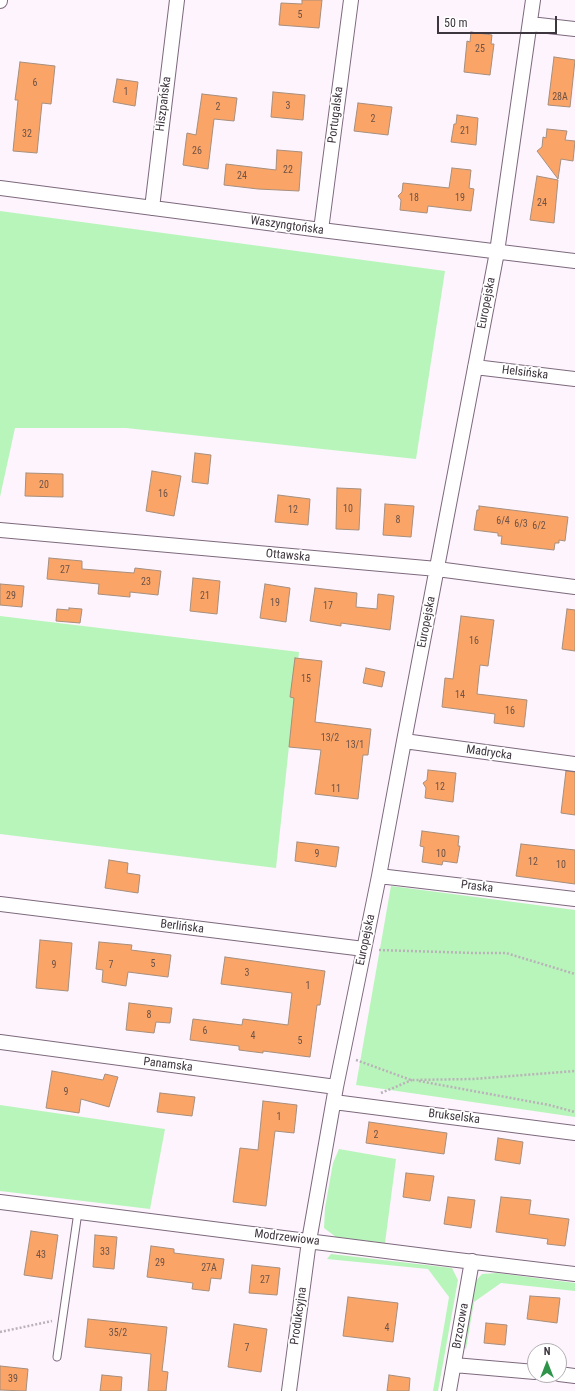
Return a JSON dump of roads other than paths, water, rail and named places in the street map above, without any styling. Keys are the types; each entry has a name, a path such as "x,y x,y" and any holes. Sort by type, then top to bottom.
{"street":[{"name":"Hiszpańska","path":"152,208 176,0"},
{"name":"Portugalska","path":"321,230 350,0"},
{"name":"Europejska","path":"309,1241 336,1087 379,876 497,252 533,0"},
{"path":"530,24 575,29"},
{"name":"Waszyngtońska","path":"0,188 321,230 575,261"},
{"name":"Helsińska","path":"475,367 575,379"},
{"name":"Ottawska","path":"0,530 437,569 575,587"},
{"name":"Madrycka","path":"404,741 575,764"},
{"name":"Praska","path":"379,876 575,899"},
{"name":"Berlińska","path":"0,904 364,949"},
{"name":"Panamska","path":"0,1042 336,1087"},
{"name":"Brukselska","path":"334,1102 575,1133"},
{"name":"Modrzewiowa","path":"0,1202 575,1274"},
{"name":"Produkcyjna","path":"289,1391 309,1241"},
{"name":"Brzozowa","path":"449,1391 472,1261"},
{"path":"454,1365 527,1371"}],"lane":[{"path":"57,1357 78,1212"}]}
